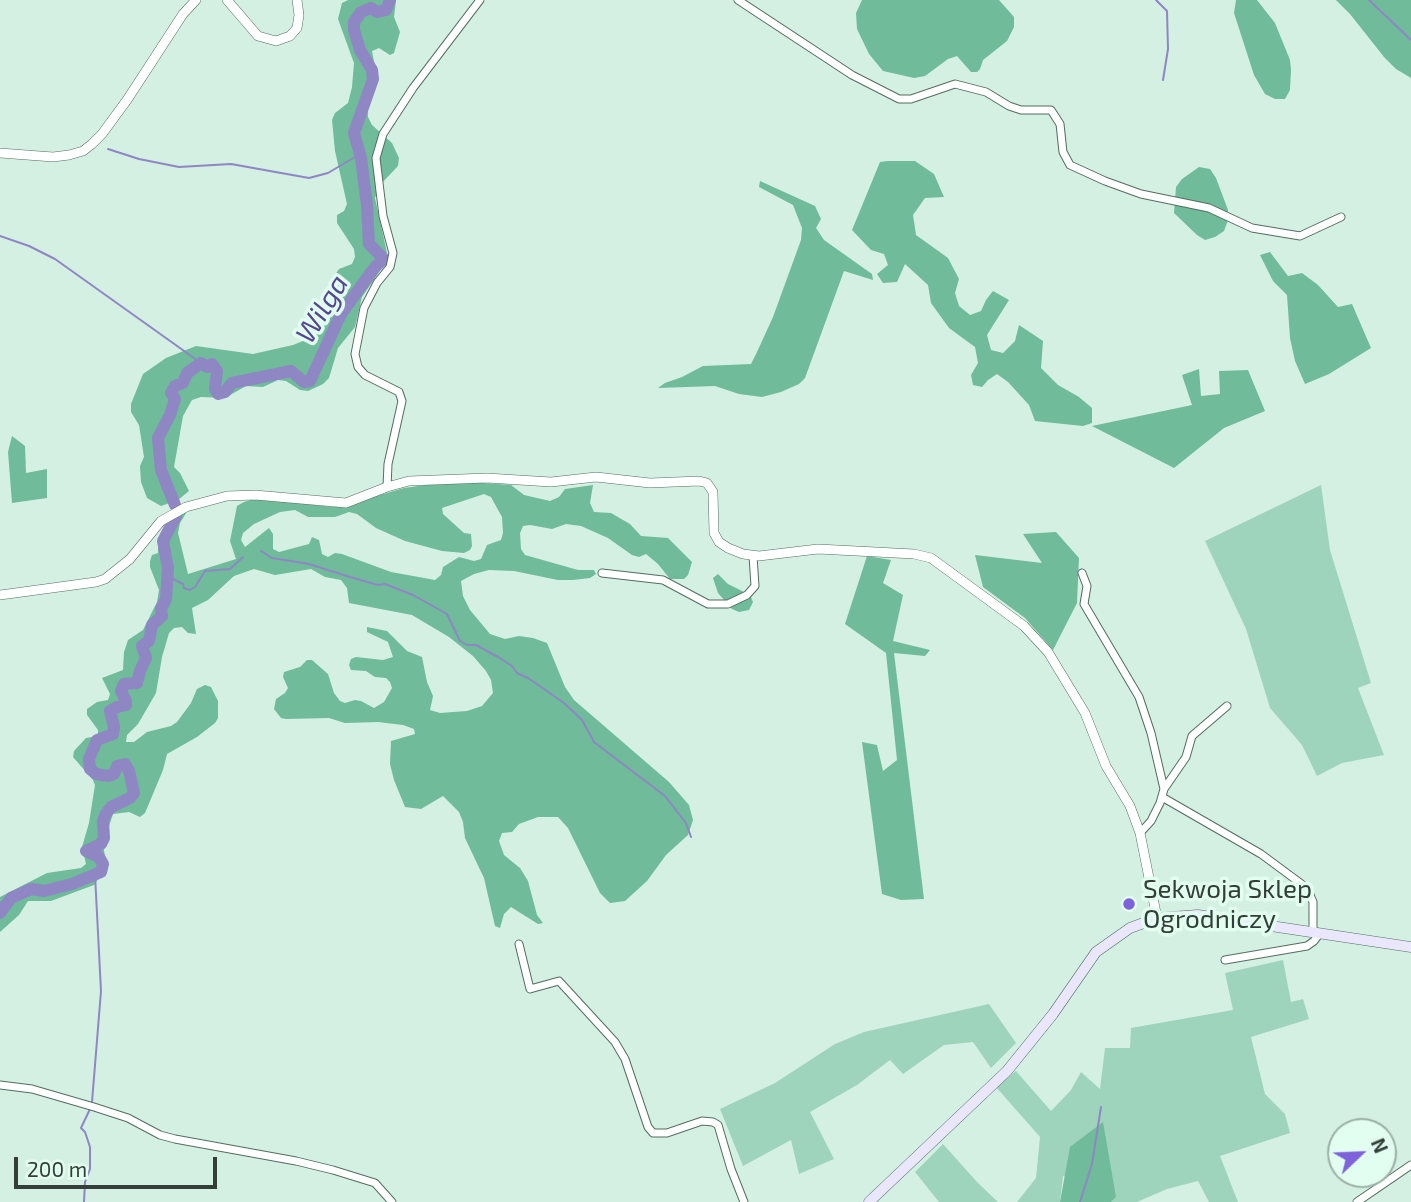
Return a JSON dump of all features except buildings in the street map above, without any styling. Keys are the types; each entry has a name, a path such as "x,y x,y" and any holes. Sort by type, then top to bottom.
{"main road":[{"path":"869,1202 1007,1071 1038,1034 1096,952 1130,928 1157,918 1198,915 1411,947"}],"street":[{"path":"0,153 53,157 83,151 92,144 127,100 183,15 196,0"},
{"path":"227,0 258,36 276,41 290,36 297,28 297,0"},
{"path":"387,487 388,464 402,401 399,392 365,375 358,367 355,355 364,308 377,283 390,267 393,253 383,216 376,158 383,134 413,88 480,0"},
{"path":"738,0 852,75 899,99 911,99 955,83 985,92 1021,110 1051,110 1060,124 1063,152 1070,164 1141,194 1209,208 1252,228 1300,236 1341,217"},
{"path":"0,595 42,591 105,579 130,559 161,521 186,506 215,498 256,495 346,503 387,487 419,480 487,478 551,482 596,477 707,483 712,488 712,525 716,538 728,548 753,556 818,549 914,554 931,558 1024,626 1048,652 1085,713 1106,766 1130,806 1140,832 1157,918"},
{"path":"602,573 663,579 708,604 728,604 747,595 755,586 753,556"},
{"path":"1082,573 1087,586 1084,604 1101,629 1145,712 1163,793 1261,854 1307,888 1313,902 1317,933 1307,946 1225,960"},
{"path":"1140,832 1151,821 1163,793 1186,757 1192,736 1227,706"},
{"path":"519,944 530,989 559,981 615,1042 625,1059 648,1127 653,1133 667,1133 702,1121 718,1125 744,1202"},
{"path":"0,1085 32,1089 93,1107 128,1118 167,1137 333,1170 375,1183 392,1202"},
{"path":"1357,1202 1411,1165"}],"green space":[{"path":"348,0 396,0 394,17 400,32 394,53 390,55 379,48 372,51 377,77 373,93 367,100 368,117 372,125 392,143 399,158 398,166 380,185 375,198 387,253 384,265 362,297 355,327 338,348 329,378 323,384 308,391 278,380 263,387 246,386 225,398 201,397 192,400 183,416 174,467 189,491 178,500 161,506 147,498 141,482 140,466 144,457 139,425 131,412 131,404 143,374 166,358 196,346 253,354 308,339 332,308 335,275 339,269 352,264 355,257 354,249 337,223 337,215 344,211 347,204 335,151 332,120 335,113 348,103 352,87 354,63 338,19 342,3"},
{"path":"862,0 999,0 1014,17 1014,27 1007,41 983,60 977,72 971,72 957,56 948,59 925,76 914,78 883,71 869,54 857,29 856,13"},
{"path":"1236,0 1257,0 1275,23 1290,60 1290,90 1285,99 1275,99 1265,94 1254,75 1234,13"},
{"path":"1336,0 1411,0 1411,78 1396,69 1384,57"},
{"path":"915,161 934,174 944,197 925,198 913,215 916,235 948,258 959,279 955,293 959,306 970,315 981,311 993,291 1009,300 987,335 991,350 1003,353 1015,341 1019,325 1043,341 1041,368 1058,385 1092,408 1092,423 1083,426 1035,421 1029,405 997,374 982,387 973,385 971,375 978,363 975,347 949,328 931,303 928,285 905,264 897,282 883,283 877,274 888,265 884,254 871,250 852,230 880,162"},
{"path":"1199,167 1210,169 1228,210 1224,231 1205,240 1174,213 1176,187"},
{"path":"760,181 815,206 821,219 816,228 824,240 872,274 873,280 844,271 805,378 799,384 762,397 739,394 715,386 658,388 703,366 751,364 757,352 801,240 802,228 793,205 759,187"},
{"path":"1270,252 1288,276 1302,273 1318,285 1338,307 1352,304 1371,348 1329,374 1305,384 1295,361 1290,338 1287,295 1273,281 1260,255"},
{"path":"1199,369 1201,396 1220,394 1219,371 1248,370 1265,411 1224,428 1174,468 1092,426 1192,405 1182,375"},
{"path":"12,436 25,446 26,473 47,469 47,498 12,503 8,452"},
{"path":"455,481 511,485 524,495 550,501 559,497 565,489 593,485 590,503 594,512 611,513 630,524 641,536 668,538 692,562 684,579 670,579 646,554 639,557 632,555 608,538 581,526 566,524 552,529 530,525 523,526 520,533 521,549 525,555 578,570 594,570 596,574 590,578 558,580 514,571 489,570 461,581 463,596 470,610 490,634 505,639 519,636 533,638 547,643 565,687 574,700 669,782 689,805 693,820 688,835 666,855 647,881 625,901 610,903 600,893 568,828 558,817 538,817 519,824 512,832 502,833 499,841 504,855 520,868 528,881 537,915 543,923 538,924 511,907 504,914 500,928 495,926 484,878 465,838 459,812 443,796 421,809 405,807 390,764 391,741 415,734 414,729 378,722 345,723 329,718 286,719 281,718 274,709 276,699 288,688 283,677 284,672 300,667 307,660 312,660 328,674 334,693 340,701 361,701 374,708 384,702 392,688 390,682 366,671 351,670 349,665 351,659 356,657 383,660 393,657 388,642 367,632 367,627 387,631 407,651 422,657 433,696 430,710 440,713 467,711 482,706 493,693 486,671 473,656 449,637 412,615 349,603 347,588 341,580 325,577 311,569 275,575 254,569 234,576 208,600 192,608 196,634 188,633 182,627 174,628 169,633 156,693 138,724 127,735 126,742 134,742 147,732 177,722 191,703 197,689 205,685 211,687 218,701 218,718 215,723 167,754 145,813 140,817 129,812 113,814 103,845 107,867 94,885 51,901 28,901 19,915 0,932 0,897 47,873 81,868 86,864 82,847 95,785 73,757 74,751 86,738 98,736 98,730 87,715 87,709 97,702 108,700 110,694 102,678 123,670 128,640 143,630 157,602 159,590 150,561 152,555 158,553 158,541 171,521 188,510 180,523 178,533 188,574 236,559 230,541 237,506 244,502 257,498 332,507 404,488","holes":["484,494 491,497 502,517 501,540 487,545 481,559 474,561 459,557 443,567 441,575 435,580 391,572 342,554 335,553 328,557 322,554 319,540 312,537 309,544 279,552 273,549 273,534 269,528 245,547 241,540 243,533 254,524 280,512 295,510 308,517 335,517 349,512 405,541 442,551 464,553 472,546 471,534 464,533 443,514 442,508"]},
{"path":"1321,485 1330,550 1371,683 1358,688 1384,755 1342,763 1317,776 1302,745 1270,708 1246,629 1205,541"},
{"path":"1056,532 1079,558 1077,603 1053,650 1025,618 983,587 975,555 1042,563 1023,534"},
{"path":"867,556 891,560 883,583 903,595 893,641 930,650 925,656 894,653 924,899 901,900 882,894 862,742 877,745 883,771 897,760 886,653 845,624"},
{"path":"718,574 728,584 750,595 753,602 749,610 739,612 732,609 718,593 713,578"},
{"path":"1283,960 1291,1002 1303,999 1309,1019 1251,1037 1265,1094 1285,1114 1290,1133 1220,1156 1238,1202 1209,1202 1198,1181 1167,1189 1137,1202 1111,1202 1116,1197 1063,1176 1060,1202 1017,1202 1036,1178 1040,1137 996,1087 1016,1071 1051,1111 1071,1090 1081,1072 1100,1089 1105,1048 1130,1048 1131,1028 1233,1010 1225,973"},
{"path":"989,1004 1016,1043 991,1068 973,1042 944,1045 903,1074 890,1060 857,1085 810,1112 834,1159 799,1174 791,1140 743,1166 720,1109 775,1083 835,1044 864,1032"},
{"path":"1103,1122 1116,1197 1111,1202 1060,1202 1070,1147"},
{"path":"943,1144 998,1202 939,1202 915,1172"}],"waterway":[{"name":"Wilga","path":"175,505 161,470 158,438 170,415 175,399 171,393 175,386 183,383 187,373 201,363 207,367 212,364 217,371 215,389 218,394 225,392 232,383 291,371 304,382 310,381 341,314 375,267 384,259 369,244 361,158 354,133 373,79 372,70 360,50 354,22 361,12 371,8 377,12 386,10 390,0"},
{"path":"1156,0 1167,11 1168,49 1163,80"},
{"path":"1369,0 1411,40"},
{"path":"108,149 179,167 231,164 309,178 328,173 360,154"},
{"path":"0,236 55,259 201,363"},
{"name":"Wilga","path":"0,913 11,898 31,889 44,891 72,884 101,872 103,864 99,857 86,851 101,844 104,838 103,821 111,807 130,798 134,793 125,764 117,766 114,774 108,776 96,774 90,769 89,759 97,740 113,734 110,711 126,705 121,691 124,684 137,683 146,658 142,646 149,641 152,625 162,616 168,568 163,541 176,516"},
{"path":"261,551 272,558 309,564 378,585 385,584 413,595 447,614 460,641 467,645 476,645 498,657 512,666 517,673 564,703 582,720 594,742 665,796 686,823 691,837"},
{"path":"168,572 173,579 190,590 205,571 230,569 243,557"},
{"path":"92,1102 101,991 95,875"},
{"path":"1080,1202 1092,1164 1101,1107"},
{"path":"84,1202 85,1182 90,1169 90,1147 81,1128 90,1109"}],"place":[{"name":"Sekwoja Sklep Ogrodniczy","path":"1129,904"}]}
